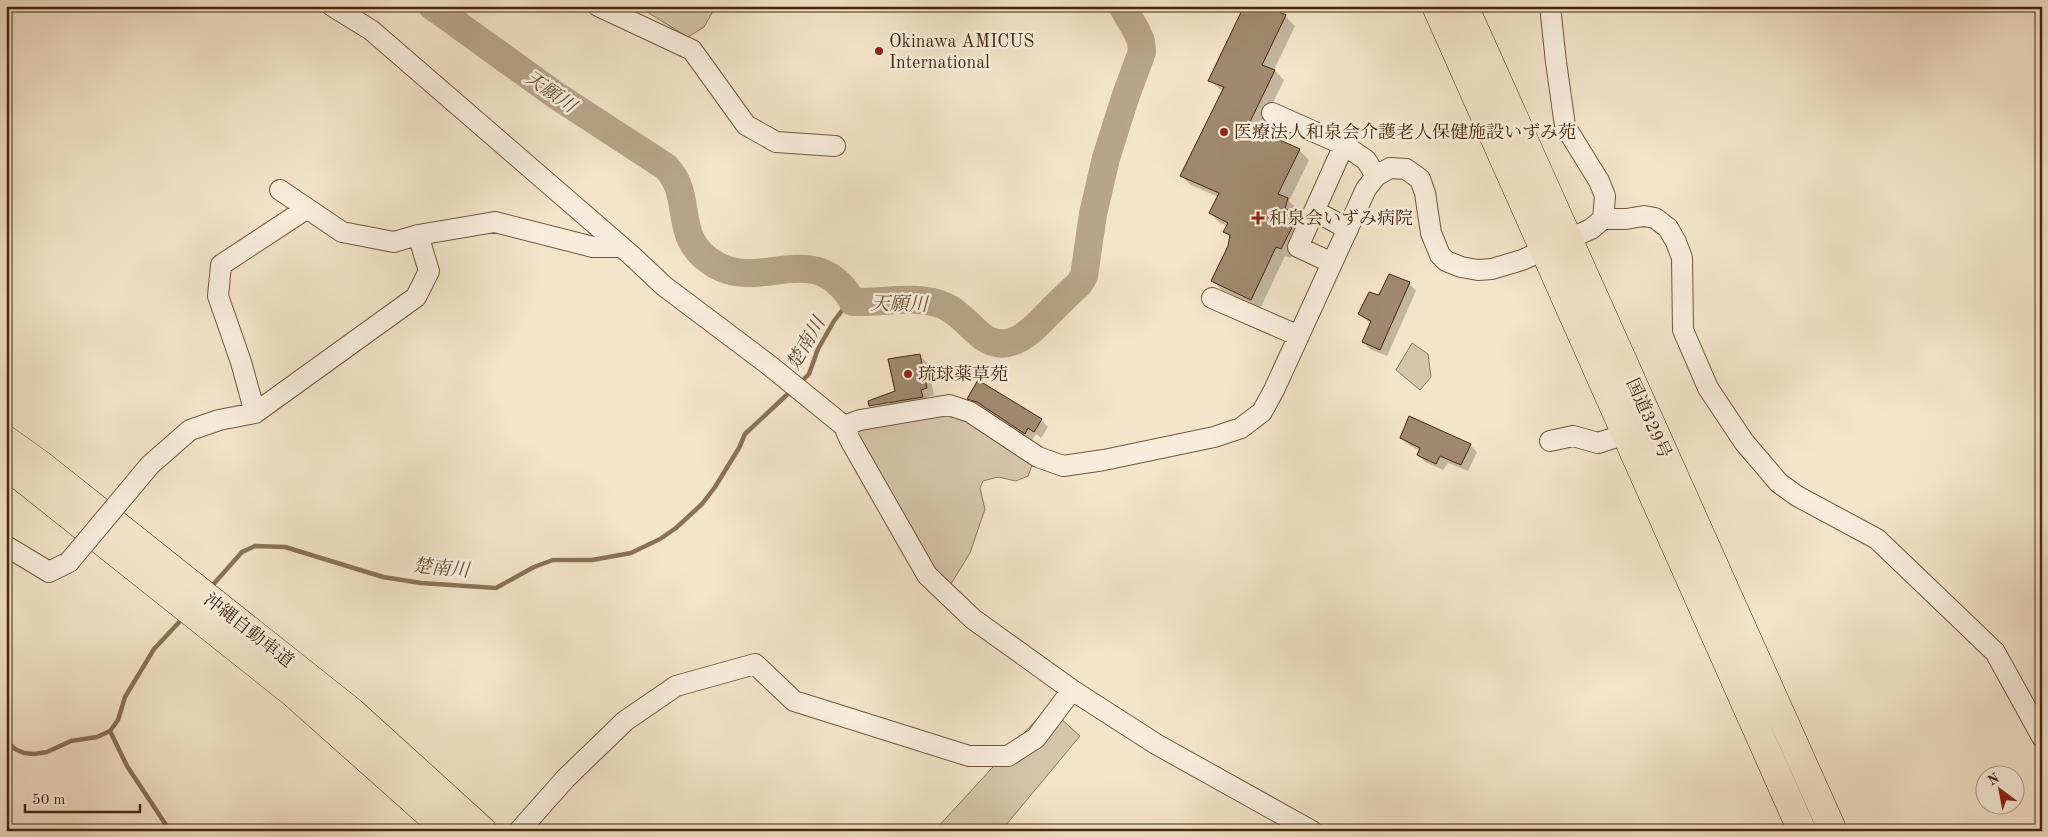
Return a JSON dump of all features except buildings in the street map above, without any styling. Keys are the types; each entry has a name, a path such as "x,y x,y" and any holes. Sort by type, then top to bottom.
{"highway":[{"name":"国道329号","path":"1436,6 1543,251 1591,352 1802,831"},
{"name":"国道329号","path":"1464,6 1833,831"},
{"name":"沖縄自動車道","path":"6,440 160,574 254,648 352,712 483,831"},
{"name":"沖縄自動車道","path":"6,465 160,574"},
{"name":"沖縄自動車道","path":"254,648 336,729 448,831"}],"street":[{"path":"332,6 371,30 664,286 769,365 844,426 850,440 927,575 973,619 1072,690 1156,744 1312,831"},
{"path":"598,6 692,50 746,125 776,142 835,146"},
{"path":"1550,6 1565,126 1599,181 1605,196 1603,219"},
{"path":"1272,113 1344,145 1371,168 1406,168 1420,178 1425,193 1431,233 1440,255 1461,267 1478,270 1492,269 1522,260 1591,228 1603,219 1626,219 1644,216 1656,218 1668,228 1682,258 1683,330 1708,388 1744,442 1779,483 1797,496 1877,539 1995,652 2042,737"},
{"path":"1327,261 1298,247 1344,145"},
{"path":"844,426 860,420 950,405 970,412 1038,457 1063,466 1104,460 1214,437 1241,428 1262,412 1299,336 1327,261 1366,189 1371,168"},
{"path":"280,190 342,232 394,242 418,235 495,222 593,247 621,247"},
{"path":"255,413 241,362 218,296 221,266 306,209"},
{"path":"1315,211 1344,227"},
{"path":"6,546 49,572 69,562 150,465 190,430 219,420 255,413 416,297 429,272 418,235"},
{"path":"1212,298 1299,336"},
{"path":"1550,441 1573,436 1598,443 1626,434"},
{"path":"519,831 566,778 624,721 676,686 755,664 794,701 969,756 1008,756 1036,738 1072,690"}],"shaded area":[{"path":"637,6 716,6 704,27 688,37"},
{"path":"1412,343 1428,354 1431,377 1420,390 1396,370"},
{"path":"934,414 958,416 1033,463 1028,476 1016,481 998,477 983,481 980,488 985,509 970,553 949,587 932,570 854,439 857,429"},
{"path":"1048,707 1080,736 1001,831 936,831 936,829"}],"waterway":[{"name":"楚南川","path":"432,6 557,96 666,167 675,179 680,192 687,230 693,243 702,254 716,265 734,272 752,273 805,269 822,273 838,283 853,302 899,300 934,302 955,312 983,337 993,342 1003,343 1012,342 1029,332 1079,284 1084,276 1093,214 1106,158 1142,52 1141,41 1122,6"},
{"name":"楚南川","path":"800,383 809,374 818,349 834,321 844,308 853,302"},
{"name":"楚南川","path":"211,587 242,552 255,546 285,547 383,577 421,583 496,588 534,567 553,560 592,560 631,553 660,539 676,528 702,504 739,448 745,434 792,390"},
{"name":"楚南川","path":"6,740 15,749 24,753 34,754 47,752 71,741 97,737 110,731 118,720 125,697 154,649 184,617"},
{"path":"110,731 127,766 170,831"}],"place":[{"name":"Okinawa AMICUS International","path":"879,51"},
{"name":"医療法人和泉会介護老人保健施設いずみ苑","path":"1224,132"},
{"name":"和泉会いずみ病院","path":"1258,218"},
{"name":"琉球薬草苑","path":"908,374"}],"water label":[{"name":"天願川","path":"551,91"},
{"name":"天願川","path":"899,303"}]}
